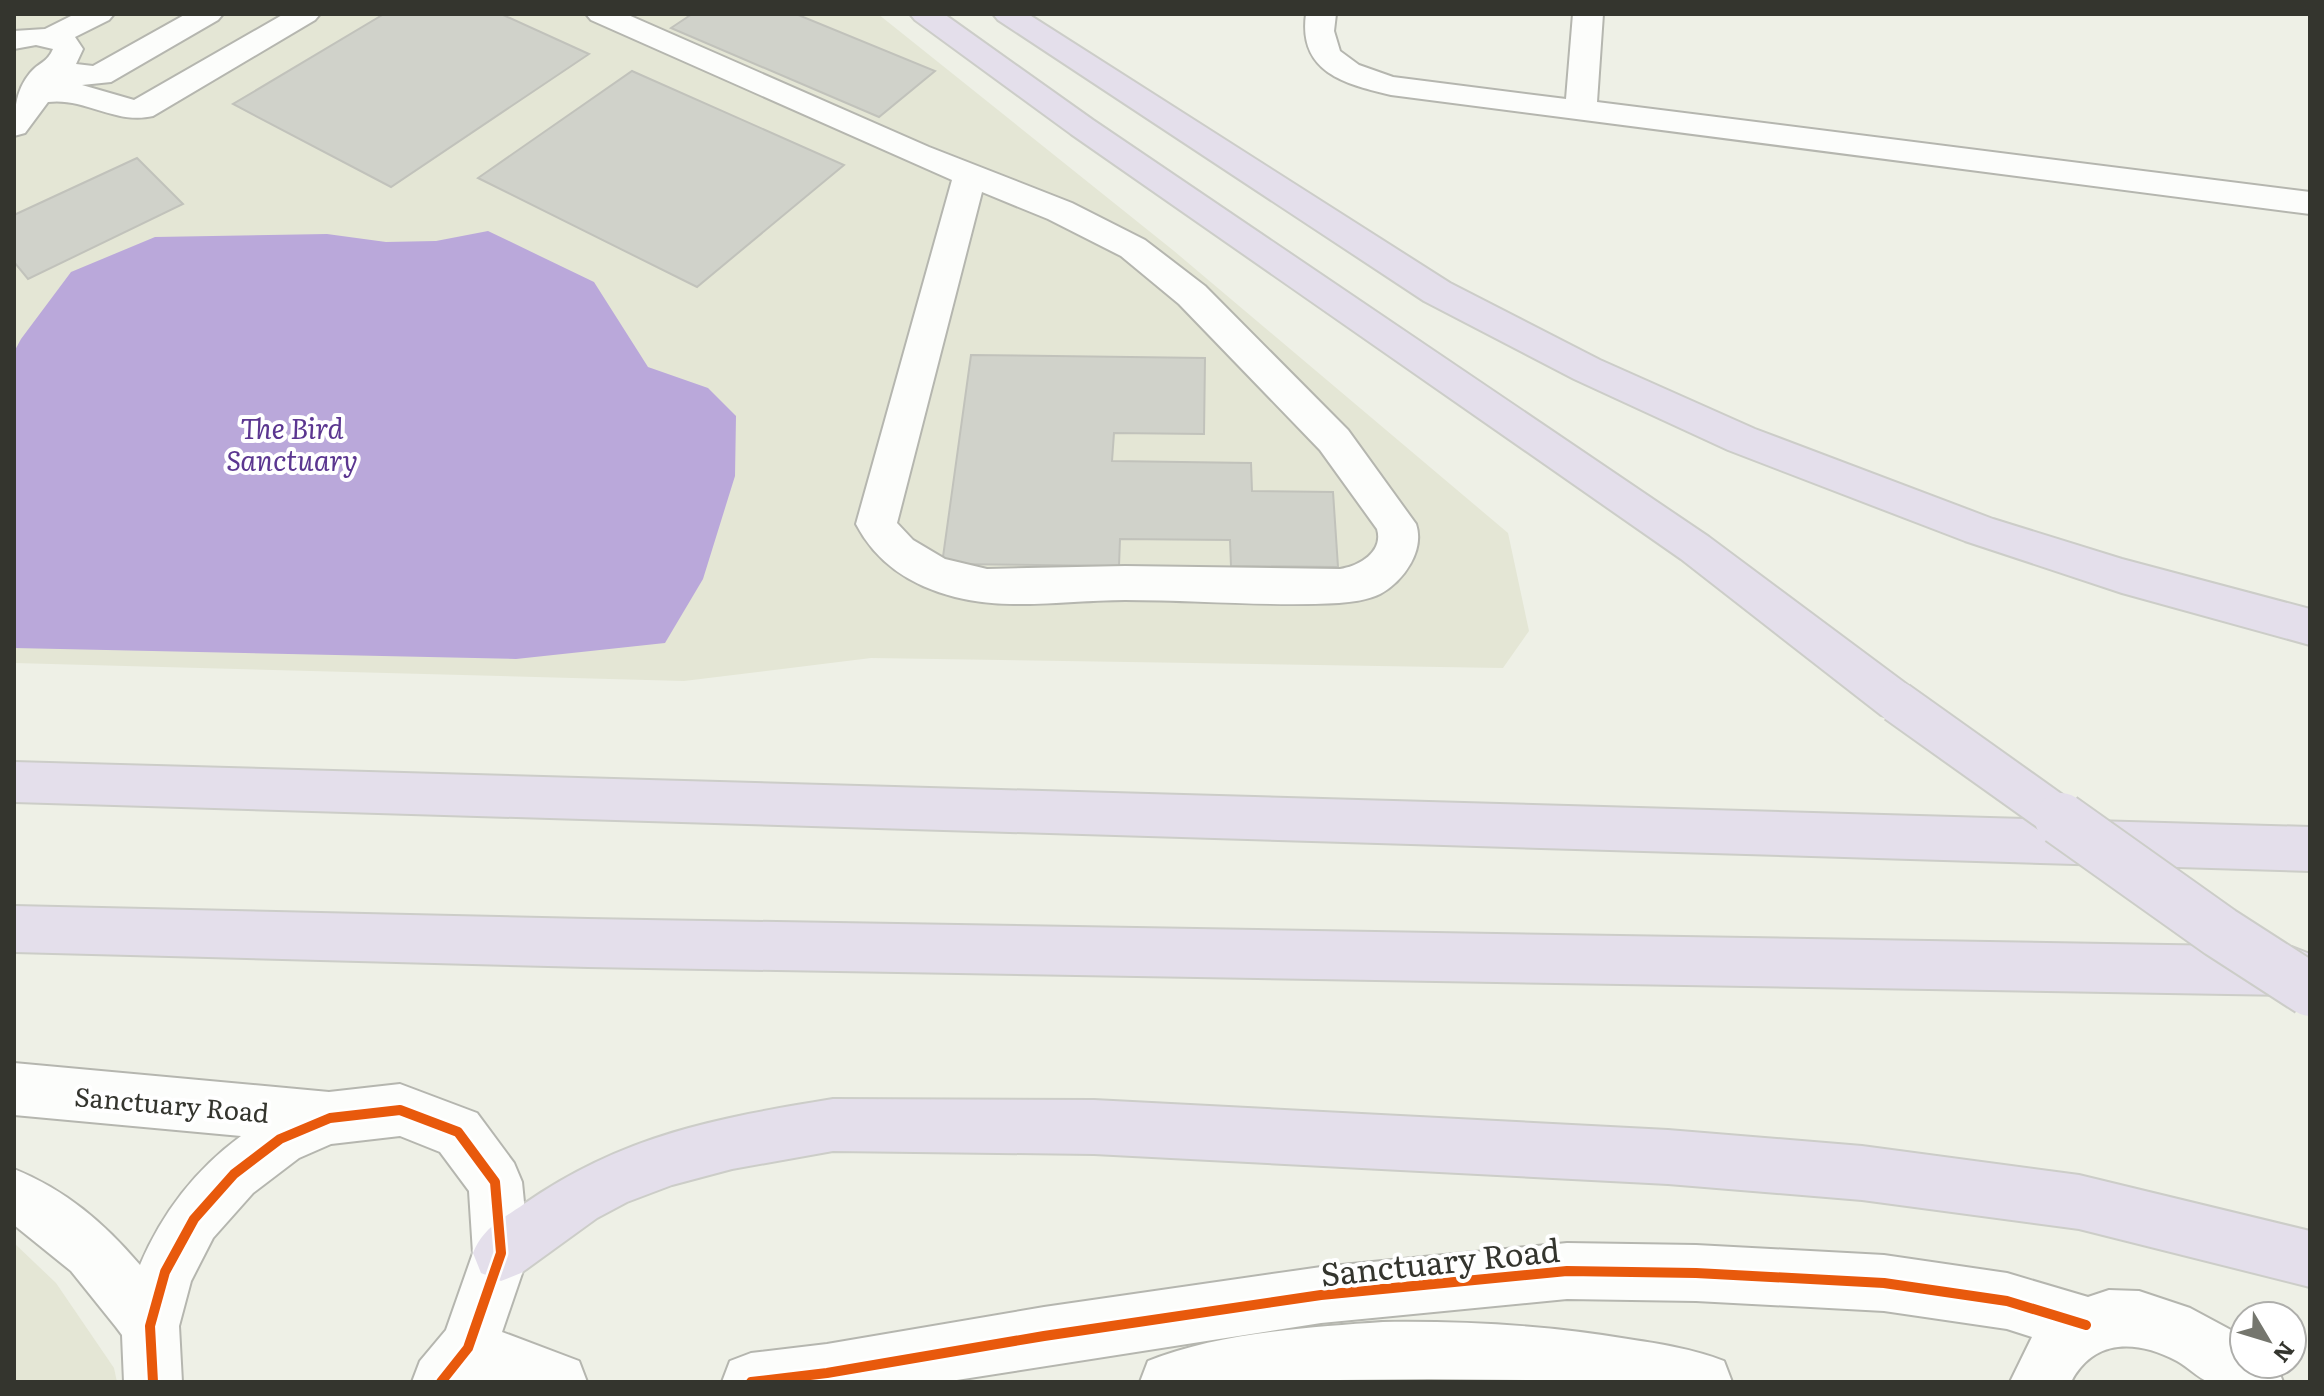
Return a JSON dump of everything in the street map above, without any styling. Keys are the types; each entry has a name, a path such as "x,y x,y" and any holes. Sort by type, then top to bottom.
{"highway":[{"path":"925,14 1082,127 1695,548 1897,702 2220,932 2310,990"},
{"path":"1008,14 1437,292 1504,330 1629,389 1784,458 2046,552 2310,627"},
{"path":"14,782 2310,849"},
{"path":"14,929 604,944 2310,971"},
{"path":"501,1253 578,1199 612,1180 672,1158 732,1142 848,1125 1094,1127 1668,1157 1862,1173 2079,1202 2310,1259"}],"street":[{"path":"14,40 51,37 99,14"},
{"path":"37,82 100,75 208,14"},
{"path":"37,82 133,110 142,109 305,14"},
{"path":"601,14 970,175 1060,211 1133,248 1192,295 1334,440 1396,524 1399,544 1387,565 1365,582 1340,586 982,585 952,579 924,567 892,547 876,524 970,175"},
{"path":"1321,14 1318,40 1323,52 1349,72 1371,81 1581,112 2310,203"},
{"path":"1581,112 1588,14"},
{"path":"14,126 37,82 65,58 68,49 62,41 51,37"},
{"name":"Sanctuary Road","path":"14,1089 330,1118"},
{"path":"153,1382 150,1326 165,1272 194,1219 234,1174 280,1139 330,1118 400,1110 458,1132 495,1182 501,1253 454,1365 558,1382"},
{"path":"14,1196 63,1227 111,1271 150,1326"},
{"name":"Sanctuary Road","path":"751,1382 827,1373 1044,1336 1321,1295 1537,1273 1696,1273 1884,1283 2007,1301 2086,1325"},
{"path":"1247,1308 1256,1373"},
{"path":"2039,1382 2048,1358 2065,1339 2086,1325 2112,1318 2141,1319 2171,1326 2202,1341 2232,1361 2254,1382"},
{"path":"1169,1382 1256,1373 1340,1354 1450,1352 1616,1364 1703,1382"}],"shaded area":[{"path":"14,14 878,14 1174,251 1508,533 1529,631 1503,668 871,658 684,681 14,663"},
{"path":"14,1243 56,1283 114,1368 117,1382 14,1382"}],"water":[{"name":"The Bird Sanctuary","path":"488,231 594,282 648,367 708,388 736,416 735,476 703,579 665,643 516,659 14,648 14,352 71,272 155,237 327,234 386,242 436,241"}],"building":[{"path":"384,14 501,14 589,54 391,187 233,104"},
{"path":"684,14 796,14 935,71 879,117 671,28 689,16"},
{"path":"632,71 844,165 697,287 478,178"},
{"path":"137,158 183,204 28,279 14,262 14,215"},
{"path":"971,355 1205,358 1204,434 1114,433 1112,461 1251,463 1252,491 1333,492 1338,567 1231,566 1230,540 1120,539 1119,566 942,564"}],"cycle path":[{"path":"153,1382 150,1326 165,1272 194,1219 234,1174 280,1139 330,1118 400,1110 458,1132 495,1182 501,1253 468,1348 441,1382"},
{"path":"751,1382 827,1373 1044,1336 1321,1295 1567,1271 1696,1273 1884,1283 2007,1301 2086,1325"}]}
